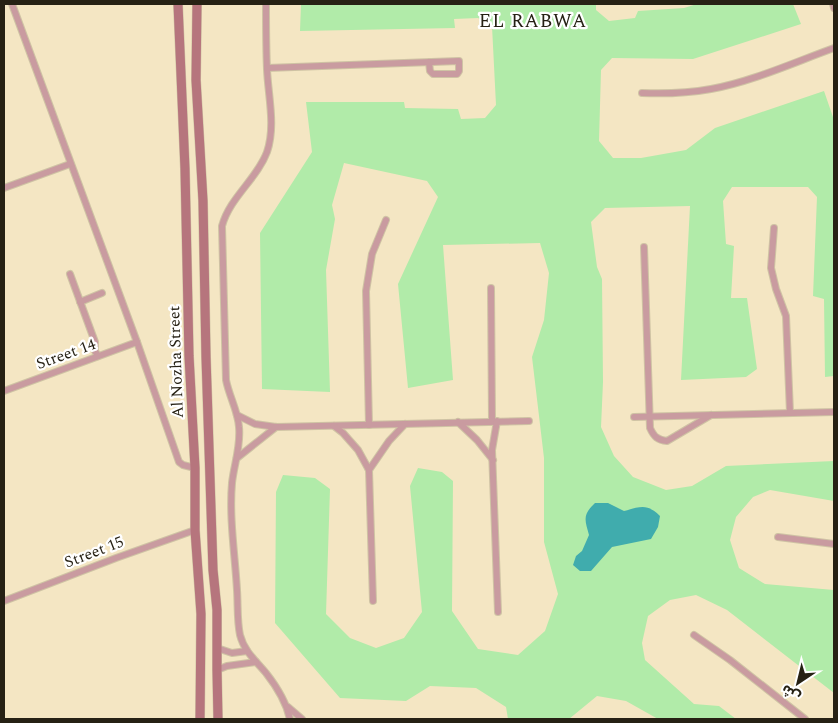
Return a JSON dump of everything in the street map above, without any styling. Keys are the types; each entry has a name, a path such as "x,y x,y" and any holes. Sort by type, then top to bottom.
{"main road":[{"name":"Al Nozha Street","path":"178,4 186,202 189,356 194,426 195,530 201,614 200,719"},
{"name":"Al Nozha Street","path":"197,4 196,80 202,174 213,570 218,610 216,670 218,719"},
{"path":"194,426 199,429 206,428 209,425"},
{"path":"194,451 204,446 210,450"}],"street":[{"path":"12,4 137,342 179,462 195,468"},
{"path":"266,4 270,141 261,164 231,205 225,215 222,226 226,380 228,393 237,415 240,437 232,486 233,542 239,630 247,651 273,683 287,706 302,719"},
{"path":"833,4 834,8"},
{"path":"642,93 674,93 713,89 736,83 834,48"},
{"path":"267,68 429,62 459,61 459,71 457,74 432,74 429,62"},
{"path":"4,188 70,164"},
{"path":"369,425 366,291 372,254 386,220"},
{"path":"774,228 771,268 786,316 790,413"},
{"path":"644,247 650,428 653,435 659,440 667,441 711,414"},
{"path":"70,274 95,342 101,348 101,355"},
{"path":"491,288 495,421 493,460 498,612"},
{"path":"80,302 102,293"},
{"name":"Street 14","path":"4,392 137,342"},
{"path":"634,417 834,412"},
{"path":"237,415 255,424 276,427 529,421"},
{"path":"458,422 493,460"},
{"path":"369,470 388,441 405,424"},
{"path":"334,426 358,450 369,470 372,601"},
{"path":"237,458 276,427"},
{"name":"Street 15","path":"4,601 195,530"},
{"path":"778,537 834,544"},
{"path":"694,635 730,660 805,719"},
{"path":"217,648 232,653 247,651"},
{"path":"216,670 227,666 256,662"},
{"path":"287,706 290,719"}],"green space":[{"path":"301,4 596,4 596,10 609,21 635,18 638,11 684,8 697,4 793,4 801,24 693,59 612,58 601,70 599,141 613,158 641,158 686,150 715,128 824,91 834,120 834,376 825,377 824,299 813,296 817,197 808,187 732,187 723,201 726,244 734,246 731,298 747,298 757,369 746,377 681,380 690,206 605,208 591,222 597,267 602,279 603,382 601,427 614,456 633,477 666,490 692,486 726,466 834,461 834,501 770,490 753,497 736,517 730,540 739,568 765,584 834,590 834,693 727,610 696,595 670,600 648,616 642,643 645,660 694,704 719,706 736,719 658,719 626,701 597,696 569,719 508,719 506,707 476,688 430,686 406,701 340,698 275,623 276,492 283,475 315,478 330,489 326,614 350,638 376,648 404,638 422,612 410,486 418,468 442,472 453,481 452,611 478,649 518,655 545,631 558,594 544,542 544,458 532,357 544,320 549,273 540,243 443,245 453,380 408,388 398,284 438,197 427,181 344,163 332,205 335,219 326,270 330,392 262,389 260,233 312,152 306,102 404,102 405,108 458,109 461,119 485,118 496,105 492,26 478,18 454,19 455,28 300,31"}],"water":[{"path":"595,503 608,503 624,511 639,507 651,509 660,516 658,527 651,539 612,547 591,571 580,571 573,565 576,556 582,551 589,535 586,525 586,514"}],"district":[{"name":"EL RABWA","path":"533,21"}]}
